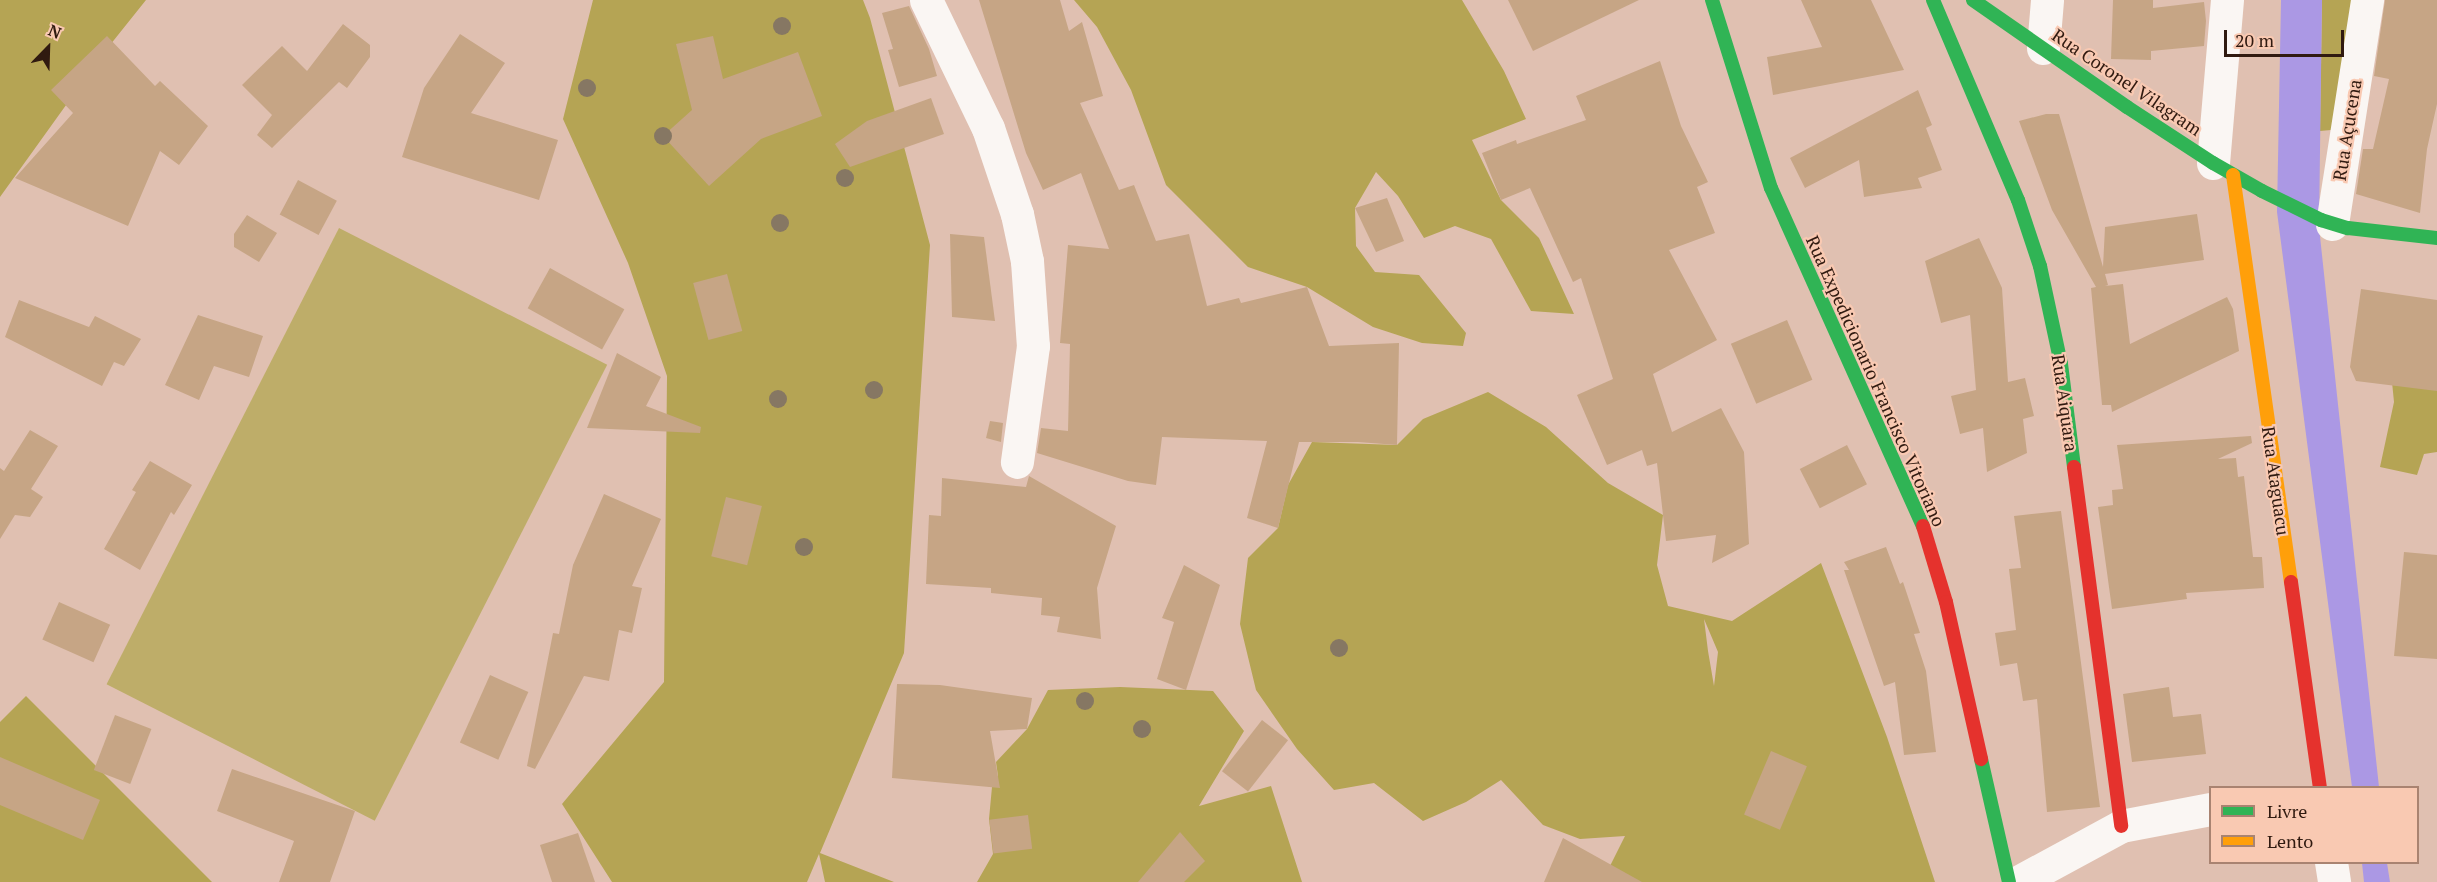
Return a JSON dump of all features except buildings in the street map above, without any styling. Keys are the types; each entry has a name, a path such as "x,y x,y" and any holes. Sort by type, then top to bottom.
{"street":[{"path":"926,0 988,128 1017,214 1027,261 1033,346 1017,462"},
{"name":"Rua Aiquara","path":"1933,0 2018,200 2040,266 2061,364 2121,826"},
{"name":"Rua Coronel Vilagram","path":"1973,0 2127,107 2223,169 2262,191 2327,222 2348,228 2437,238"},
{"path":"2043,48 2047,0"},
{"path":"2223,169 2227,0"},
{"name":"Rua Açucena","path":"2327,222 2367,0"},
{"name":"Rua Expedicionario Francisco Vitoriano","path":"1710,2 1771,188 1921,520 1946,602 2009,882"},
{"name":"Rua Ataguacu","path":"2223,169 2320,786"},
{"path":"2018,882 2121,826 2209,809"},
{"path":"2331,864 2334,882"}],"shaded area":[{"path":"0,0 146,0 102,55 0,197"},
{"path":"593,0 863,0 870,18 930,245 904,653 820,853 894,882 825,882 819,854 807,882 612,882 562,804 664,682 667,376 628,263 563,119"},
{"path":"1074,0 1462,0 1504,71 1526,119 1472,140 1501,200 1539,238 1574,314 1531,311 1491,239 1455,226 1424,238 1398,196 1376,172 1355,208 1356,246 1375,272 1419,275 1466,333 1463,346 1422,343 1373,327 1307,287 1248,267 1166,185 1131,90 1097,27"},
{"path":"2281,0 2322,0 2319,227 2379,786 2352,786 2277,212"},
{"path":"2322,0 2360,0 2342,129 2320,131"},
{"path":"339,228 607,365 375,821 107,684"},
{"path":"2392,382 2437,387 2437,452 2424,454 2417,475 2380,467 2394,402"},
{"path":"1488,392 1546,427 1608,483 1663,515 1657,565 1668,606 1732,621 1821,563 1887,737 1935,882 1602,882 1625,836 1580,839 1543,825 1501,780 1466,802 1423,821 1374,783 1334,790 1297,749 1256,690 1240,624 1248,558 1278,528 1288,485 1312,442 1397,445 1423,419","holes":["1704,619 1718,652 1714,686"]},
{"path":"1120,687 1213,691 1244,731 1199,806 1271,786 1302,882 977,882 993,854 989,819 992,787 998,776 996,762 1027,729 1048,690"},
{"path":"26,696 212,882 0,882 0,722"},
{"path":"2362,864 2387,864 2390,882 2364,882"}],"traffic: fast":[{"path":"1712,0 1771,188 1923,526"},
{"path":"1933,0 2018,200 2040,266 2061,364 2074,467"},
{"path":"1973,0 2127,107 2213,163 2262,191 2321,220 2348,228 2437,238"},
{"path":"1981,759 2009,882"}],"traffic: slow":[{"path":"2233,175 2291,582"}],"traffic: jam":[{"path":"2074,467 2121,826"},
{"path":"1923,526 1946,602 1981,759"},
{"path":"2291,582 2320,786"}]}
